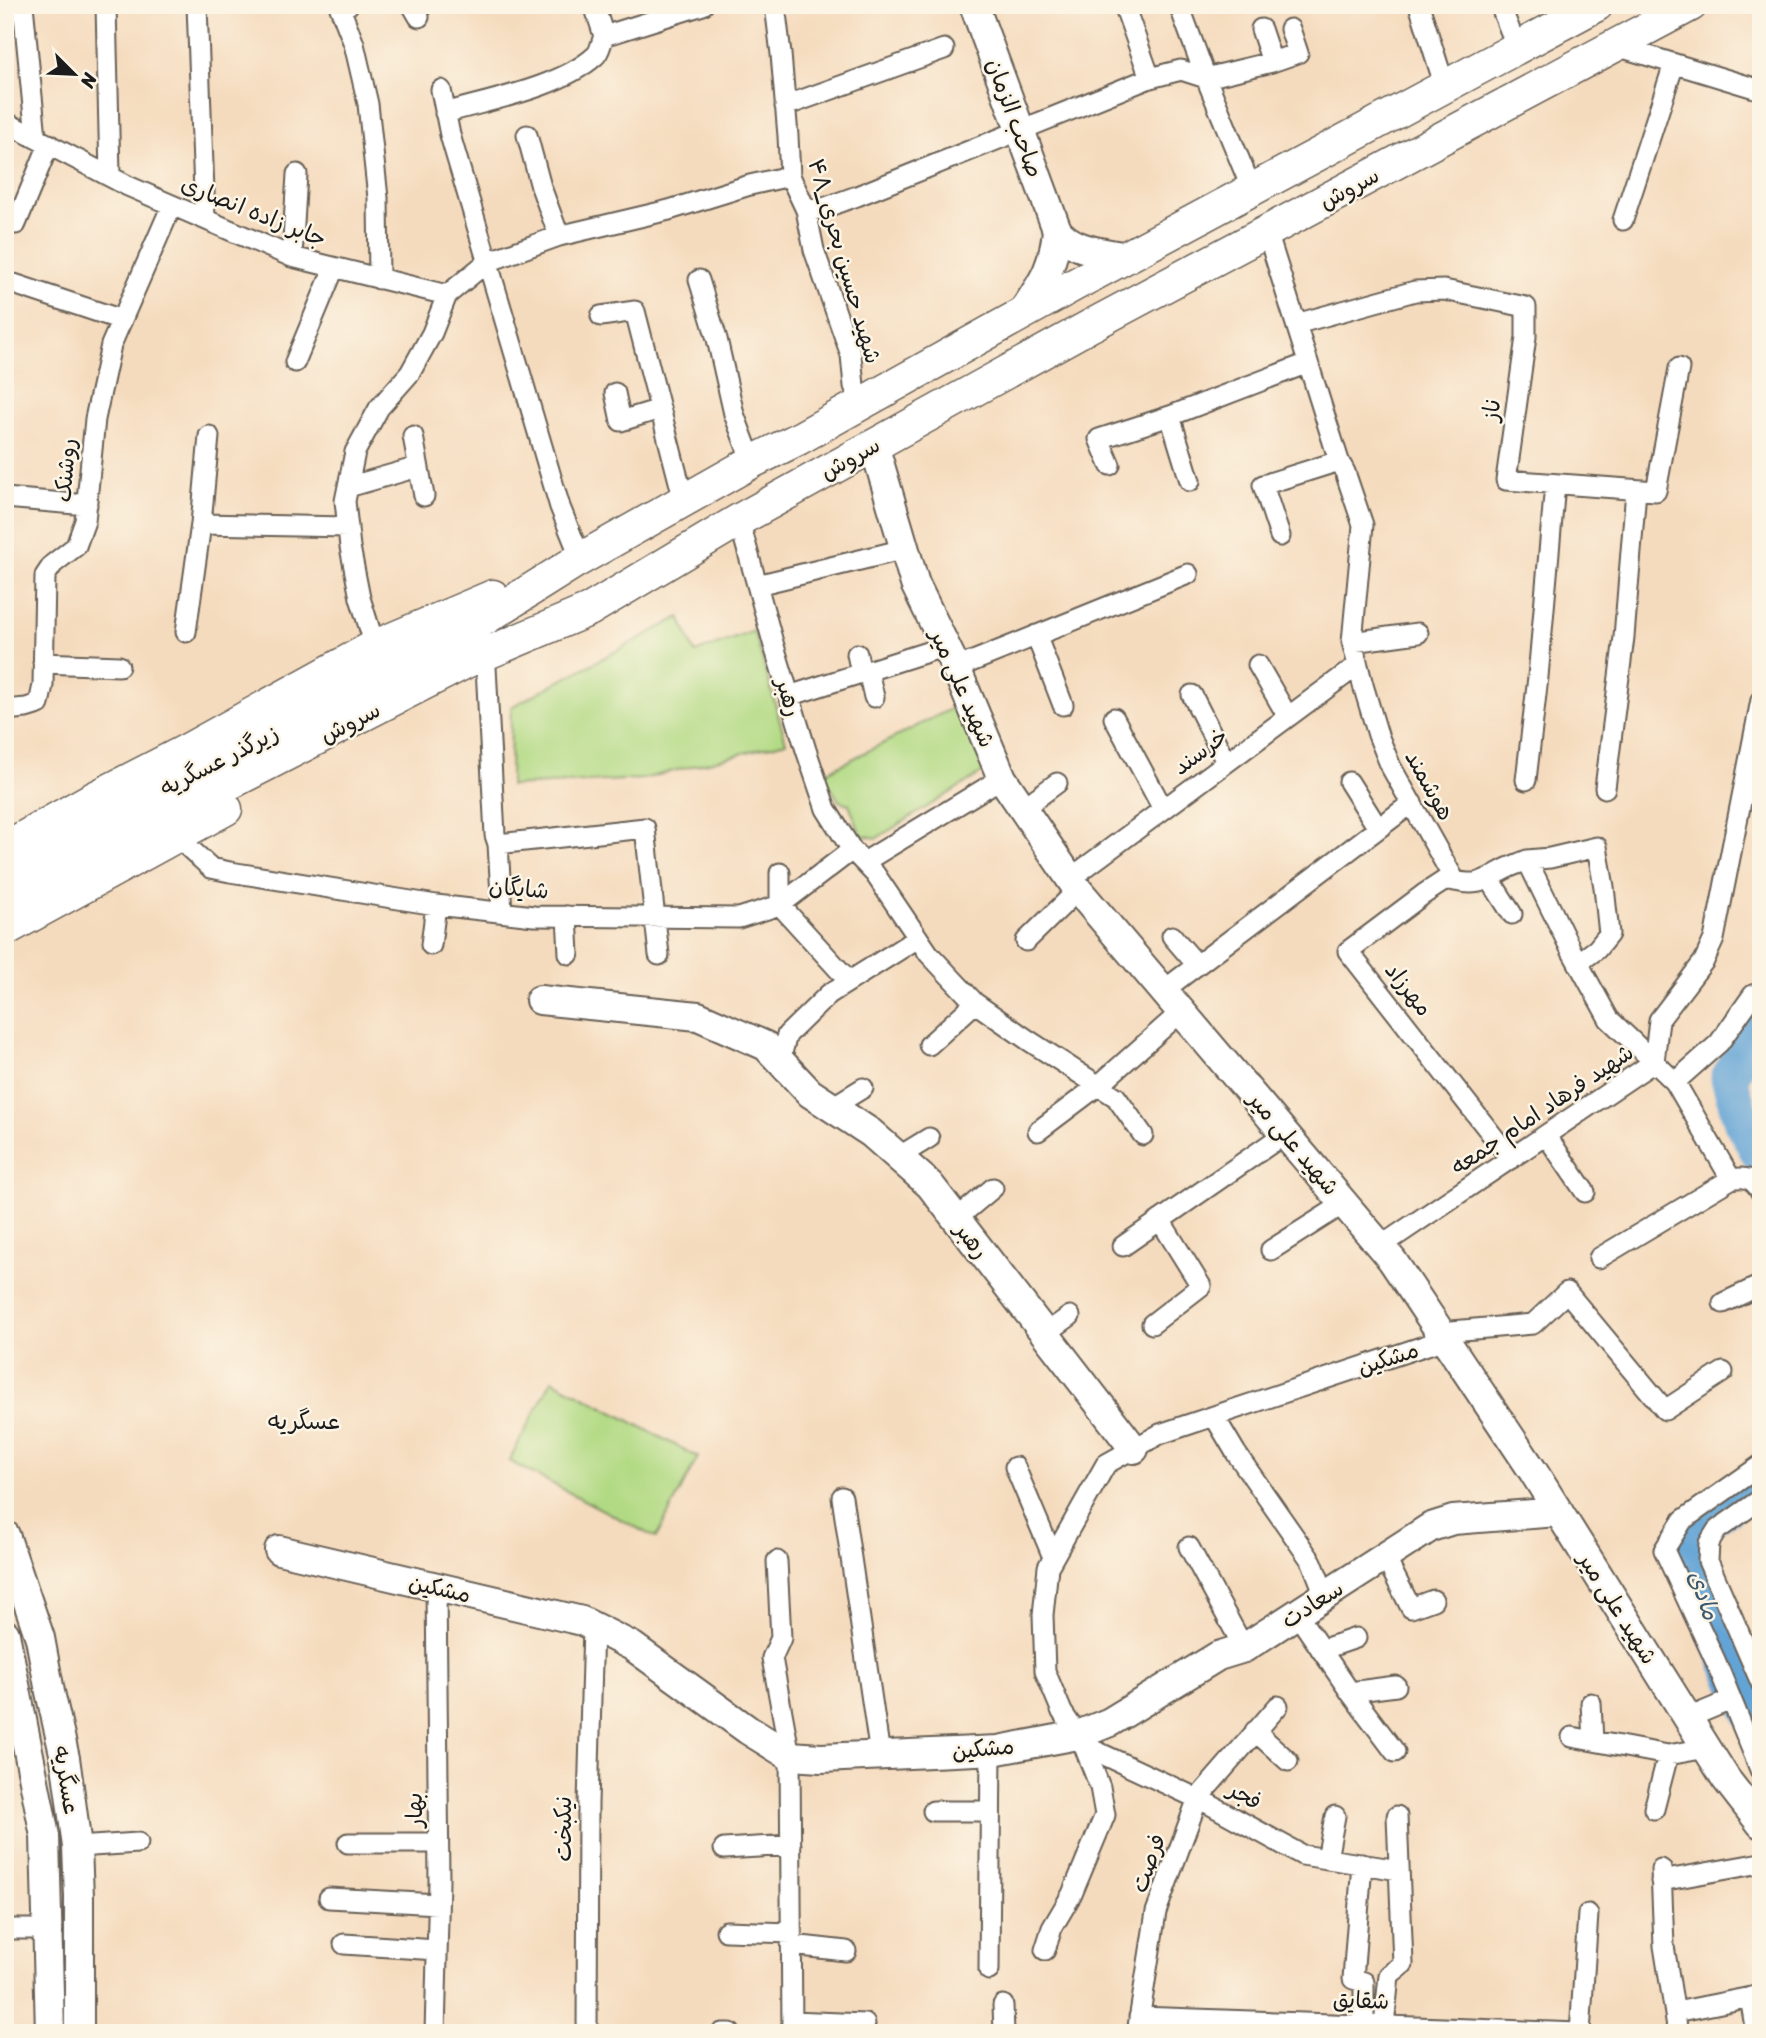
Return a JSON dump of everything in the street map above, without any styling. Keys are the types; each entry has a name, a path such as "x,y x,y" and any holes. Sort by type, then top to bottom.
{"main road":[{"name":"سروش","path":"578,560 1127,257 1517,48 1558,15 1597,5"},
{"name":"سروش","path":"5,899 466,662 589,610 739,520 874,444 1691,5"},
{"path":"6,851 88,800 187,750 375,646 578,560"},
{"name":"زیرگذر عسگریه","path":"6,851 459,635 578,560"},
{"path":"5,930 589,610"}],"street":[{"path":"16,224 42,141 23,5"},
{"path":"106,5 110,175"},
{"path":"197,5 205,219"},
{"path":"348,5 340,8 354,44 368,104 378,198 379,279"},
{"path":"445,113 537,87 569,74 597,55 604,36 594,5"},
{"name":"۴۸_شهید حسین بحری","path":"775,5 790,176 806,210 814,250 851,355 854,386 863,403"},
{"name":"صاحب الزمان","path":"974,5 1057,230 1051,266 1020,316"},
{"path":"1124,5 1150,78"},
{"path":"1179,5 1252,190"},
{"path":"1419,5 1445,87"},
{"path":"1500,5 1517,48"},
{"path":"604,36 689,7"},
{"path":"1261,29 1272,62"},
{"path":"806,210 821,209 857,196 1150,78 1181,70 1206,78 1298,53 1290,29"},
{"path":"1616,46 1761,90"},
{"path":"785,106 944,49"},
{"path":"1623,220 1674,64"},
{"path":"441,90 487,262 578,560"},
{"name":"جابر زاده انصاری","path":"5,122 128,186 292,257 447,295"},
{"path":"527,135 541,187 559,236"},
{"path":"292,257 297,174"},
{"path":"375,646 360,598 345,501 355,452 379,408 410,373 432,333 447,295 487,262 559,236 669,210 750,185 790,176"},
{"name":"روشنک","path":"5,710 39,704 43,685 45,576 53,564 76,545 85,521 95,419 111,345 172,205"},
{"path":"1057,230 1063,239 1073,244 1127,257"},
{"name":"هوشمند","path":"1267,232 1339,461 1363,525 1352,642 1378,735 1391,767 1455,881"},
{"path":"295,362 334,268"},
{"path":"699,280 717,339 734,414 752,463"},
{"path":"14,284 121,320"},
{"name":"ناز","path":"1296,324 1415,292 1444,289 1526,307 1526,337 1506,480 1636,490"},
{"path":"601,316 635,311 684,501"},
{"path":"1110,465 1099,439 1170,416 1308,363"},
{"path":"1605,788 1623,637 1636,490 1656,491 1679,368"},
{"path":"615,393 621,421 660,409"},
{"path":"1170,416 1189,481"},
{"path":"186,632 201,524 208,436"},
{"path":"413,436 424,496"},
{"name":"شهید علی میر","path":"874,444 915,584 951,657 1002,778 1075,884 1392,1260 1558,1512 1726,1779 1761,1824"},
{"path":"1280,536 1263,485 1339,461"},
{"path":"348,487 418,467"},
{"path":"1526,780 1555,484"},
{"path":"5,498 87,505"},
{"name":"رهبر","path":"739,520 789,696 826,809 858,856 875,874 929,954 975,1003 1116,1097 1143,1135"},
{"path":"201,524 348,527"},
{"path":"757,585 905,549"},
{"path":"789,696 862,666 951,657 1036,635 1188,574"},
{"path":"1352,642 1418,633"},
{"path":"1036,635 1063,705"},
{"path":"44,663 119,667"},
{"path":"1258,665 1288,717"},
{"name":"خرسند","path":"1026,941 1075,884 1163,809 1358,665"},
{"path":"862,666 874,697"},
{"path":"486,667 502,912"},
{"path":"1192,695 1226,762"},
{"name":"شهید فرهاد امام جمعه","path":"1381,1246 1654,1062 1659,1020 1704,961 1714,939 1761,700"},
{"path":"1114,718 1163,809"},
{"path":"858,856 1002,778"},
{"path":"1349,782 1378,828"},
{"path":"1023,808 1057,783"},
{"path":"1038,1131 1099,1085 1173,1001 1197,965 1412,803"},
{"path":"498,844 645,828 659,955"},
{"name":"شایگان","path":"176,836 212,868 436,905 534,916 739,918 780,905 858,856"},
{"path":"1455,881 1482,883 1527,860 1550,858 1597,847 1609,934 1597,949 1578,963"},
{"path":"1527,860 1609,1019 1675,1082 1731,1179"},
{"path":"780,873 780,905 849,981"},
{"path":"1489,878 1511,914"},
{"name":"مهرزاد","path":"1455,881 1447,879 1424,894 1348,951 1511,1159"},
{"path":"431,945 436,905"},
{"path":"567,916 569,954"},
{"path":"1172,936 1197,965"},
{"path":"780,1060 787,1035 829,994 918,938"},
{"path":"1675,1082 1718,1043 1757,994"},
{"name":"رهبر","path":"540,1000 698,1016 766,1046 810,1093 871,1133 930,1185 1134,1449"},
{"path":"929,1045 975,1003"},
{"path":"832,1107 863,1088"},
{"path":"1123,1246 1286,1133"},
{"path":"1546,1135 1585,1192"},
{"path":"898,1157 929,1138"},
{"path":"1599,1258 1731,1179 1743,1177 1755,1182 1761,1192"},
{"path":"956,1219 993,1188"},
{"path":"1271,1250 1345,1203"},
{"path":"1152,1324 1201,1286 1160,1220"},
{"path":"1723,1303 1761,1285"},
{"name":"مشکین","path":"279,1550 582,1621 632,1646 748,1730 790,1756 821,1758 990,1750 1080,1738 1062,1712 1045,1671 1043,1615 1048,1567 1106,1464 1160,1434 1443,1336 1533,1324 1567,1292 1665,1410 1724,1373"},
{"path":"1045,1334 1070,1316"},
{"path":"1214,1416 1236,1453 1312,1562 1325,1595"},
{"path":"1761,1465 1683,1521 1664,1550 1716,1662 1761,1772"},
{"path":"1015,1467 1054,1557"},
{"path":"842,1497 880,1755"},
{"path":"1761,1499 1717,1530 1709,1543 1708,1561 1761,1684"},
{"name":"سعادت","path":"1080,1738 1218,1656 1244,1648 1431,1527 1453,1520 1558,1512"},
{"name":"عسگریه","path":"5,1535 40,1638 65,1758 77,1847 79,2033"},
{"path":"1189,1548 1244,1648"},
{"path":"1385,1557 1411,1608 1433,1600"},
{"path":"777,1562 781,1638 772,1658 790,1756 792,2027 865,2024"},
{"name":"بهار","path":"435,2033 439,1843 436,1587"},
{"path":"1297,1614 1395,1752"},
{"name":"نیکبخت","path":"587,2033 588,1804 593,1626"},
{"name":"عسگریه","path":"5,1634 45,1836 50,2033"},
{"path":"1321,1650 1356,1637"},
{"path":"1350,1692 1396,1686"},
{"path":"1688,1718 1731,1700"},
{"path":"1591,1703 1593,1741"},
{"name":"فرصت","path":"1138,2025 1156,1912 1198,1798 1278,1706"},
{"path":"1255,1731 1288,1761"},
{"path":"1572,1737 1668,1755 1707,1748"},
{"path":"1045,1950 1052,1928 1072,1894 1105,1815 1100,1787 1080,1738"},
{"name":"فجر","path":"1080,1738 1086,1746 1198,1798 1302,1855 1399,1870"},
{"path":"989,1970 990,1750"},
{"path":"1654,1809 1668,1755"},
{"path":"933,1811 990,1811"},
{"path":"1327,1859 1335,1816"},
{"path":"1375,2028 1389,1975 1403,1964 1397,1816"},
{"path":"77,1847 138,1843"},
{"path":"348,1843 439,1843"},
{"path":"723,1849 790,1844"},
{"path":"1678,2033 1664,1946 1661,1875 1761,1863"},
{"path":"1362,1864 1353,1979 1364,1982 1375,2028"},
{"path":"329,1898 438,1904"},
{"path":"1580,2033 1588,1914"},
{"path":"5,1929 48,1929"},
{"path":"726,1931 791,1939 846,1951"},
{"path":"344,1944 437,1950"},
{"path":"1676,2012 1755,1996 1756,2033"},
{"path":"1003,2005 1004,2033"},
{"name":"شقایق","path":"1138,2025 1580,2033"},
{"path":"722,2032 730,2033"}],"green space":[{"path":"680,617 695,653 754,631 786,742 643,779 510,786 511,707"},
{"path":"954,707 987,770 877,838 861,835 849,804 839,801 823,774"},
{"path":"552,1380 698,1457 656,1538 509,1461"}],"waterway":[{"name":"مادی","path":"1761,1019 1729,1078 1742,1122 1761,1156"},
{"name":"مادی","path":"1761,1484 1709,1519 1688,1545 1699,1591 1761,1732"}],"district":[{"name":"عسگریه","path":"304,1421"}]}
